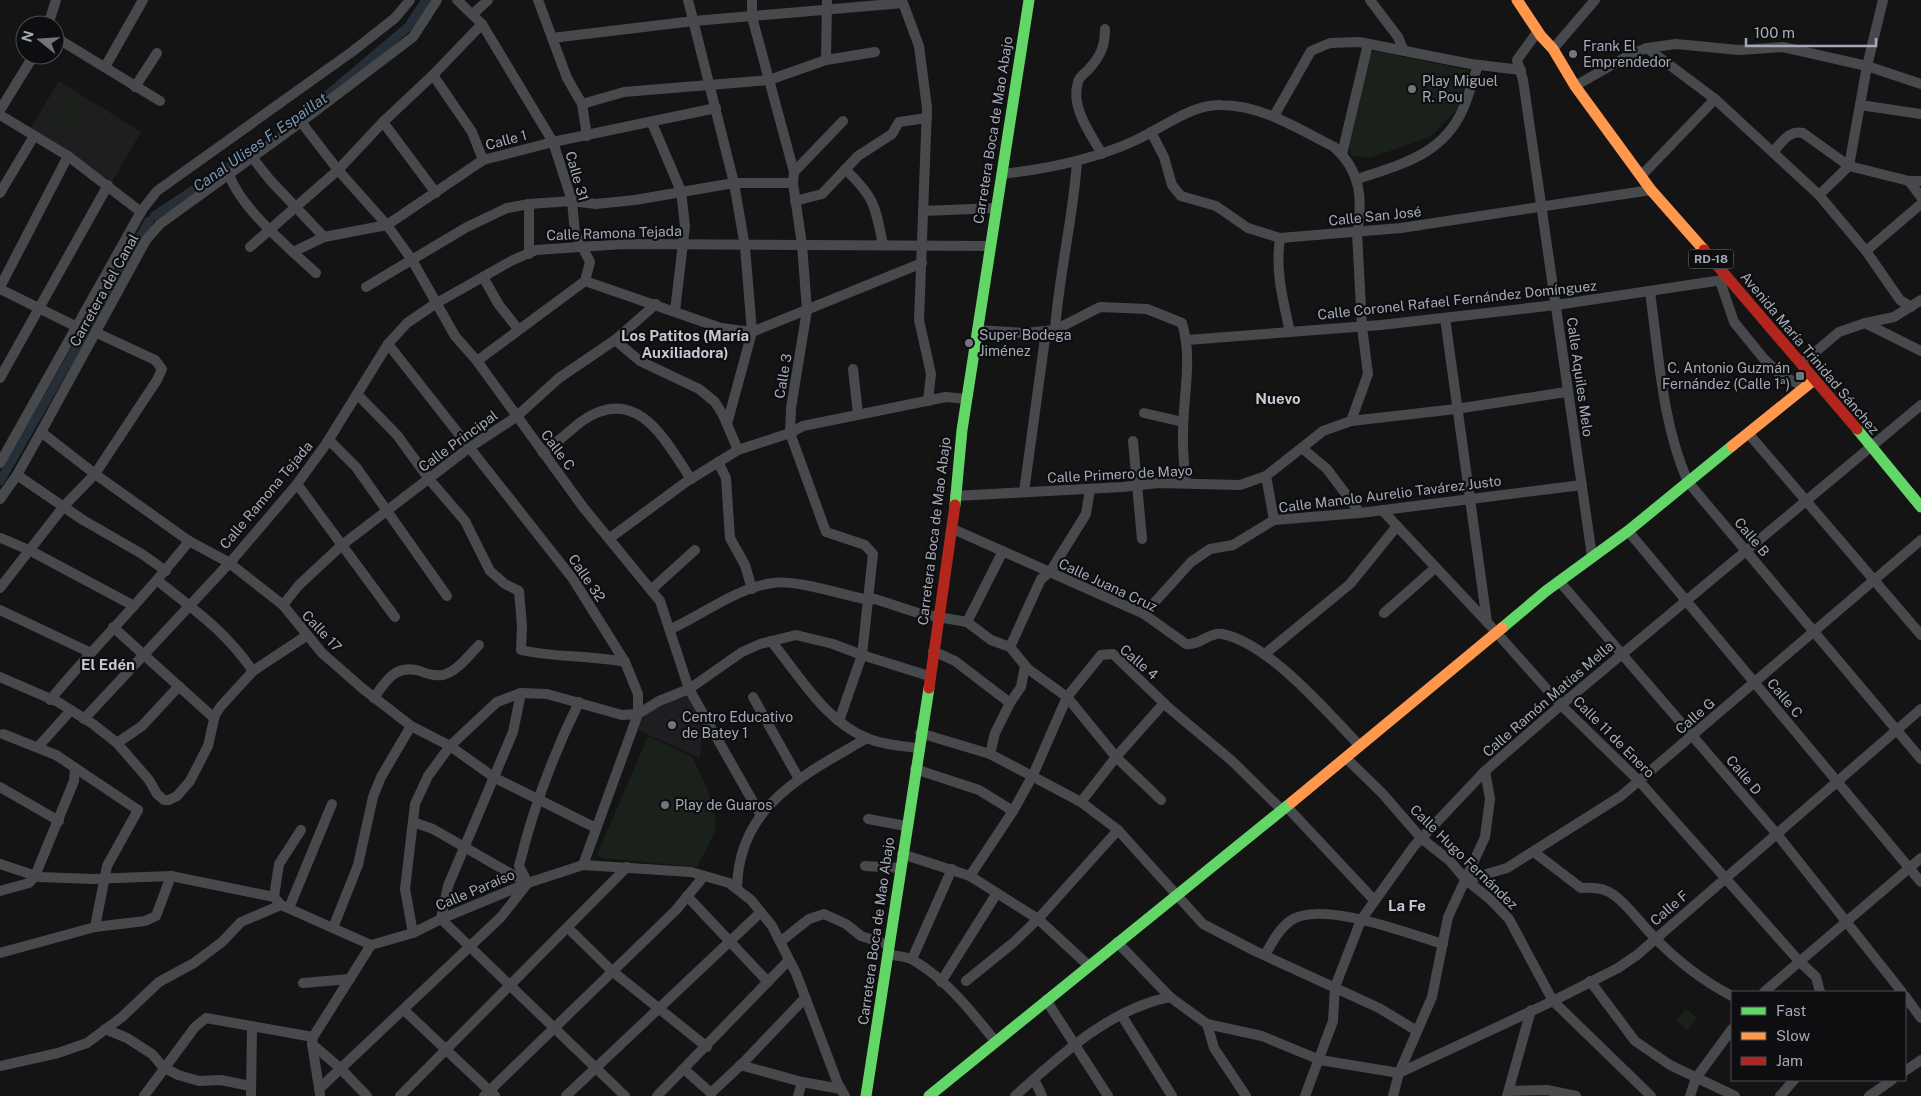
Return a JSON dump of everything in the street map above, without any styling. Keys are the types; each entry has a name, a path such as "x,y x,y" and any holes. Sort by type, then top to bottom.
{"street":[{"path":"51,15 56,0"},
{"path":"105,67 143,0"},
{"name":"Carretera del Canal","path":"1,459 141,212 157,191 354,51 395,18 410,0"},
{"name":"Carretera del Canal","path":"0,499 17,475 97,333 146,240 160,224 301,122 413,37 437,0"},
{"name":"Calle 31","path":"457,0 482,24 552,142 572,201 576,233 590,262 585,281"},
{"path":"473,14 488,0"},
{"path":"538,0 567,78 582,104 587,136"},
{"path":"688,0 734,184 745,247 752,332 727,424"},
{"name":"Calle 3","path":"752,0 752,17 794,172 793,183 802,245 807,310 791,408 790,433 826,532 865,545 873,554 862,655 839,721"},
{"name":"Carretera Boca de Mao Abajo","path":"866,1096 920,733 953,529 955,496 977,330 1029,0"},
{"path":"1370,0 1398,37 1403,49"},
{"path":"1553,49 1595,0"},
{"path":"1819,195 1849,166 1867,66 1883,0"},
{"path":"552,38 694,21 752,17 827,5 903,3 919,46 927,118 919,320 931,374 928,401"},
{"name":"Avenida María Trinidad Sánchez","path":"1522,3 1538,31 1553,49 1575,86 1651,190 1725,280 1801,364 1921,507"},
{"path":"826,60 827,5"},
{"path":"250,247 338,170 383,122 433,75 482,24"},
{"path":"1102,154 1082,120 1077,101 1078,80 1099,58 1105,43 1105,29"},
{"name":"Calle Aquiles Melo","path":"1538,31 1519,54 1517,60 1521,70 1556,305 1566,392 1592,556"},
{"path":"65,43 160,101"},
{"path":"1274,116 1311,51 1330,43 1368,44 1403,49 1478,65 1521,70"},
{"path":"1342,154 1368,44"},
{"path":"1575,86 1634,53 1647,48 1676,44 1739,50 1783,48 1867,66 1921,84"},
{"path":"1647,48 1715,99 1819,195 1866,251 1900,300 1911,307"},
{"path":"582,104 624,92 710,83 769,80 826,60 875,52"},
{"path":"135,87 157,53"},
{"path":"0,110 28,65"},
{"path":"1358,179 1415,158 1438,143 1456,122 1463,109 1478,65"},
{"path":"433,75 472,132 484,160"},
{"path":"1641,176 1715,99"},
{"path":"1002,174 1036,170 1076,162 1102,154 1187,114 1220,104 1232,105 1274,116 1334,147 1342,154 1358,179 1360,220 1357,233 1362,327 1368,374 1351,421"},
{"path":"1860,105 1921,114"},
{"name":"Calle 1","path":"293,252 324,237 387,225 484,160 552,142 716,108"},
{"path":"0,115 68,156 141,212"},
{"path":"795,201 822,194 858,156 892,134 899,122 927,118"},
{"name":"Calle C","path":"301,122 338,170 387,225 412,260 435,304 455,336 477,362 583,507 652,589 665,609 689,689 760,814"},
{"path":"383,122 436,193"},
{"path":"652,122 681,191 685,226 675,311"},
{"path":"794,172 843,122"},
{"name":"Calle San José","path":"1151,132 1164,157 1172,186 1181,196 1216,206 1248,228 1280,238 1357,233 1541,208 1651,190"},
{"path":"1773,152 1789,134 1803,133 1849,166 1909,181 1921,181"},
{"path":"0,193 34,136"},
{"path":"68,156 0,288 77,327"},
{"path":"252,157 324,237"},
{"path":"1024,492 1074,203 1076,162"},
{"path":"845,169 863,186 875,205 883,244"},
{"path":"229,174 233,188 270,230 316,273"},
{"path":"1909,181 1921,197"},
{"path":"366,286 467,227 507,208 528,204 572,201 596,204 635,200 681,191 734,184 793,183"},
{"path":"0,378 108,185"},
{"path":"528,204 529,254"},
{"path":"1866,251 1921,204"},
{"path":"923,210 996,208"},
{"path":"1280,238 1277,256 1278,277 1290,332"},
{"name":"Calle Ramona Tejada","path":"84,719 142,654 190,606 296,484 329,440 388,344 407,323 435,304 483,277 536,250 623,244 745,247 883,244 990,246"},
{"path":"477,362 518,329 585,281 656,304 720,328 752,332 922,263"},
{"path":"483,277 499,305 518,329"},
{"path":"1725,280 1734,322 1764,359 1779,372 1805,388"},
{"name":"Calle Coronel Rafael Fernández Domínguez","path":"1187,340 1362,327 1445,318 1556,305 1725,280"},
{"name":"Calle B","path":"1650,292 1668,420 1676,454 1688,482 1921,759"},
{"path":"1801,364 1839,332 1865,323 1894,317 1921,300"},
{"name":"Calle Principal","path":"282,605 299,584 342,545 470,447 516,417 559,378 615,340 656,304"},
{"path":"977,330 1024,333 1051,330 1100,307 1146,309 1182,323 1187,340 1188,384 1183,422 1183,457 1186,483"},
{"path":"1445,318 1468,499 1487,622"},
{"path":"1865,323 1921,351"},
{"path":"0,588 31,551 64,506 95,474 157,380 162,369 155,360 97,333"},
{"path":"615,340 654,370 699,389 715,402 738,450"},
{"name":"Calle 32","path":"388,344 573,579 625,662 638,694 638,714 583,865"},
{"path":"852,369 858,414"},
{"path":"929,1096 1346,758 1496,632 1592,556 1628,531 1814,380"},
{"name":"Calle Primero de Mayo","path":"955,496 1186,483 1240,485 1266,476 1323,431 1351,421 1456,409 1566,392"},
{"path":"356,394 397,434 429,479 465,521 490,571 506,584 519,591 522,626 521,650 546,656 596,656 625,662"},
{"path":"610,538 691,479 738,450 790,433 803,426 946,397 967,399"},
{"name":"Calle Ramón Matías Mella","path":"1305,1096 1333,1021 1335,987 1361,920 1421,838 1485,771 1561,705 1921,405"},
{"path":"543,453 583,420 608,409 622,408 645,418 659,430 691,479"},
{"path":"1144,413 1183,422"},
{"name":"Calle 17","path":"41,432 95,474 189,541 228,562 282,605 306,636 322,652 374,698 411,726 450,746 494,778 596,828"},
{"path":"1748,433 1921,634"},
{"path":"329,440 356,467 386,513 447,596"},
{"path":"1133,441 1142,539"},
{"path":"1302,448 1327,470 1360,513"},
{"path":"718,462 726,478 730,538 745,564 752,589"},
{"path":"17,475 166,571"},
{"path":"1266,476 1274,520"},
{"path":"296,484 395,617"},
{"name":"Calle Manolo Aurelio Tavárez Justo","path":"1144,614 1191,562 1210,549 1233,545 1274,520 1360,513 1582,485"},
{"path":"1010,647 1041,579 1050,572 1086,514 1090,489"},
{"name":"Calle 11 de Enero","path":"1382,510 1487,622 1561,705 1640,782 1799,961 1816,977 1820,991"},
{"path":"1266,653 1350,584 1397,526"},
{"name":"Calle Juana Cruz","path":"953,529 1144,614 1186,644 1191,645 1215,634 1223,634 1266,653 1316,700 1360,746"},
{"name":"Calle C","path":"1628,531 1921,882"},
{"path":"1,538 31,551 134,606"},
{"name":"Calle G","path":"1466,880 1508,868 1594,814 1640,782 1921,540"},
{"path":"50,700 89,652 158,581 189,541"},
{"path":"652,589 695,550"},
{"path":"967,622 1003,551"},
{"path":"1384,613 1435,568"},
{"path":"158,581 229,639 253,672"},
{"name":"Calle D","path":"1560,581 1623,652 1776,833 1901,991"},
{"path":"671,629 731,597 774,582 800,585 868,600 875,599 940,618 967,622 991,640 1010,647 1025,666 1067,697 1116,757 1161,800"},
{"path":"0,610 89,652"},
{"path":"113,627 214,718"},
{"path":"413,933 405,890 416,804 428,776 450,746 496,702 521,693 547,694 622,715 638,714 659,701 689,689 742,652 771,641 796,635 833,644 929,676"},
{"path":"0,677 71,710 117,743 149,780 157,794 164,800 177,796 190,781 208,746 214,718 221,706 253,672 306,636"},
{"path":"771,641 814,696 839,721 867,738 891,745 918,748"},
{"path":"374,698 389,676 398,670 414,670 432,675 443,674 456,668 479,645"},
{"path":"933,651 955,661 1010,703"},
{"name":"Calle 4","path":"970,876 1013,811 1033,775 1067,697 1101,655 1107,653 1113,654 1164,703 1284,808 1374,900"},
{"path":"990,754 995,733 1010,703 1021,687 1025,666"},
{"path":"117,743 142,726 179,686"},
{"path":"521,693 514,732 448,886 441,919 468,947 512,985 554,1029 625,1096"},
{"path":"753,697 798,779"},
{"path":"528,883 519,866 537,799 578,702"},
{"path":"1081,802 1116,757 1164,703"},
{"name":"Calle F","path":"1399,1073 1553,1001 1618,968 1921,709"},
{"path":"38,747 71,710"},
{"path":"333,928 358,865 373,797 382,777 411,726"},
{"path":"920,733 990,754 1081,802 1118,830 1203,924 1379,1008 1417,1031"},
{"path":"3,734 38,747 75,768 138,810 108,866 95,927"},
{"path":"737,889 737,868 760,814 798,779 867,738"},
{"name":"Calle Hugo Fernández","path":"1346,758 1382,793 1421,838 1450,861 1466,880 1509,919 1553,1001 1651,1096"},
{"path":"0,891 29,883 35,876 74,781 75,768"},
{"path":"915,769 979,790 1013,811"},
{"path":"1393,1096 1399,1073 1432,997 1448,917 1484,837 1490,799 1485,771"},
{"path":"0,787 59,820"},
{"path":"0,1066 87,1043 122,1017 159,982 194,963 222,942 241,922 281,903 332,804"},
{"path":"868,819 906,826"},
{"path":"414,822 433,829 465,846 528,883"},
{"path":"281,903 278,864 301,830"},
{"path":"966,981 1013,943 1038,919 1118,830"},
{"path":"1534,852 1581,888 1594,887 1613,894 1655,938 1710,984 1731,995"},
{"path":"902,854 970,876 1038,919 1089,966"},
{"path":"1765,991 1921,858"},
{"path":"0,864 35,876 104,878 171,876 281,903 370,945 312,1040 320,1093"},
{"name":"Calle Paraíso","path":"370,945 413,933 441,919 528,883 583,865 691,872 729,883 751,900 772,926 789,960 843,1093"},
{"path":"865,866 900,868"},
{"path":"400,1096 627,867"},
{"path":"912,959 952,869"},
{"path":"0,953 95,927 145,921 156,916 162,905 171,876"},
{"path":"404,1010 489,1094 676,910 704,876"},
{"path":"320,1093 340,1068 501,917 528,883"},
{"path":"941,982 997,893"},
{"path":"687,896 768,982"},
{"path":"566,1096 761,912"},
{"path":"780,942 809,919 824,914 846,924 861,936 888,950 912,959 941,982 974,1015 995,1041"},
{"path":"1265,955 1277,933 1291,920 1304,916 1333,914 1361,920 1443,944"},
{"path":"568,928 612,971 707,1046"},
{"path":"1118,942 1170,997 1206,1024 1262,1036 1320,1060 1399,1073"},
{"path":"657,1096 789,960"},
{"path":"303,983 350,979"},
{"path":"1590,981 1635,1041 1670,1065 1735,1096"},
{"path":"1015,1096 1074,1044 1146,1002 1170,997"},
{"path":"1906,997 1921,1018"},
{"path":"684,1070 711,1094 805,998"},
{"path":"1046,1000 1108,1096"},
{"path":"1531,1010 1508,1093 1547,1090 1576,1096"},
{"path":"1122,1016 1172,1096"},
{"path":"144,1096 194,1027 206,1018 252,1026 312,1040 367,1096"},
{"path":"1206,1024 1214,1048 1246,1096"},
{"path":"105,1029 127,1038 152,1054 164,1066 178,1075 199,1081 221,1080 250,1091 252,1026"},
{"path":"1690,1096 1696,1078 1731,1030"},
{"path":"1906,1070 1921,1060"},
{"path":"740,1065 843,1093"},
{"path":"1034,1079 1042,1096"},
{"path":"1780,1096 1793,1081"},
{"path":"1869,1096 1891,1081"},
{"path":"798,1096 802,1082"}],"shaded area":[{"name":"Play Miguel R. Pou","path":"1375,51 1469,70 1458,108 1430,137 1370,158 1352,156 1349,147 1368,56"},
{"path":"59,81 141,132 112,182 30,129"},
{"path":"68,89 88,101 69,134 49,122"},
{"name":"Centro Educativo de Batey 1","path":"690,696 704,720 700,758 638,730 645,712 666,702"},
{"name":"Play de Guaros","path":"648,736 692,757 709,794 715,814 714,832 697,867 602,858 597,855"},
{"path":"1686,1009 1697,1018 1687,1030 1676,1021"}],"waterway":[{"name":"Canal Ulises F. Espaillat","path":"311,109 408,27 426,0"},
{"name":"Canal Ulises F. Espaillat","path":"154,216 262,145"},
{"name":"Canal Ulises F. Espaillat","path":"0,481 149,221"}],"traffic: fast":[{"path":"955,505 962,430 1029,0"},
{"path":"1857,429 1921,507"},
{"path":"1502,628 1546,591 1628,531 1732,446"},
{"path":"866,1096 929,688"},
{"path":"929,1096 1292,802"}],"traffic: slow":[{"path":"1517,0 1541,36 1553,49 1575,86 1651,190 1704,250"},
{"path":"1732,446 1814,380"},
{"path":"1292,802 1502,628"}],"traffic: jam":[{"path":"1704,250 1857,429"},
{"path":"929,688 955,505"}],"place":[{"name":"Frank El Emprendedor","path":"1573,54"},
{"name":"Play Miguel R. Pou","path":"1412,89"},
{"name":"Super Bodega Jiménez","path":"969,343"},
{"name":"C. Antonio Guzmán Fernández (Calle 1ª)","path":"1800,376"},
{"name":"Centro Educativo de Batey 1","path":"672,725"},
{"name":"Play de Guaros","path":"665,805"}],"district":[{"name":"Los Patitos (María Auxiliadora)","path":"685,344"},
{"name":"Nuevo","path":"1278,398"},
{"name":"El Edén","path":"108,664"},
{"name":"La Fe","path":"1407,905"}]}
